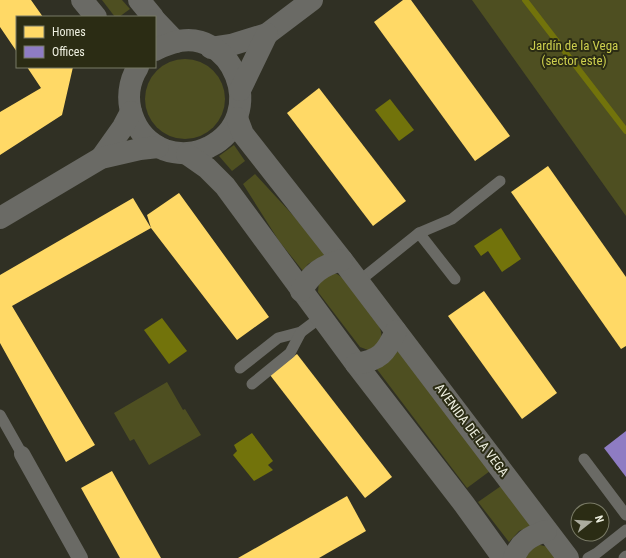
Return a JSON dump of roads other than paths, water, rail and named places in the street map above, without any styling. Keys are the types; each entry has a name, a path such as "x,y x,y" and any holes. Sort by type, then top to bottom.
{"street":[{"path":"82,0 95,16"},
{"path":"140,0 152,16"},
{"path":"211,48 231,46 267,34 312,0"},
{"path":"156,21 176,42"},
{"path":"240,90 267,34"},
{"path":"134,70 129,100 131,112 137,126 146,138 158,147 168,151 187,154 203,151 218,143 229,132 237,118 241,104 240,90 236,73 225,58 211,48 188,41 176,42 156,50"},
{"path":"101,158 123,127 131,112"},
{"name":"AVENIDA DE LA VEGA","path":"237,118 243,134 342,260 568,558"},
{"path":"0,218 101,158 140,149 158,147"},
{"path":"187,154 207,168 225,186 320,316 464,504 503,558"},
{"path":"302,291 310,277 327,264 342,260"},
{"path":"356,364 369,362 381,356 390,346 396,331"},
{"path":"22,454 80,558"},
{"path":"514,558 523,542 533,535 546,530"}],"lane":[{"path":"358,282 419,233 452,219 500,181"},
{"path":"419,233 455,279"},
{"path":"252,384 290,353 301,332 320,316"},
{"path":"240,368 278,338 301,332"},
{"path":"0,415 22,454"},
{"path":"584,459 626,515"},
{"path":"588,558 597,553 626,530"}],"waterway":[{"path":"525,0 626,131"}],"park label":[{"name":"Jardín de la Vega (sector este)","path":"574,52"}]}
